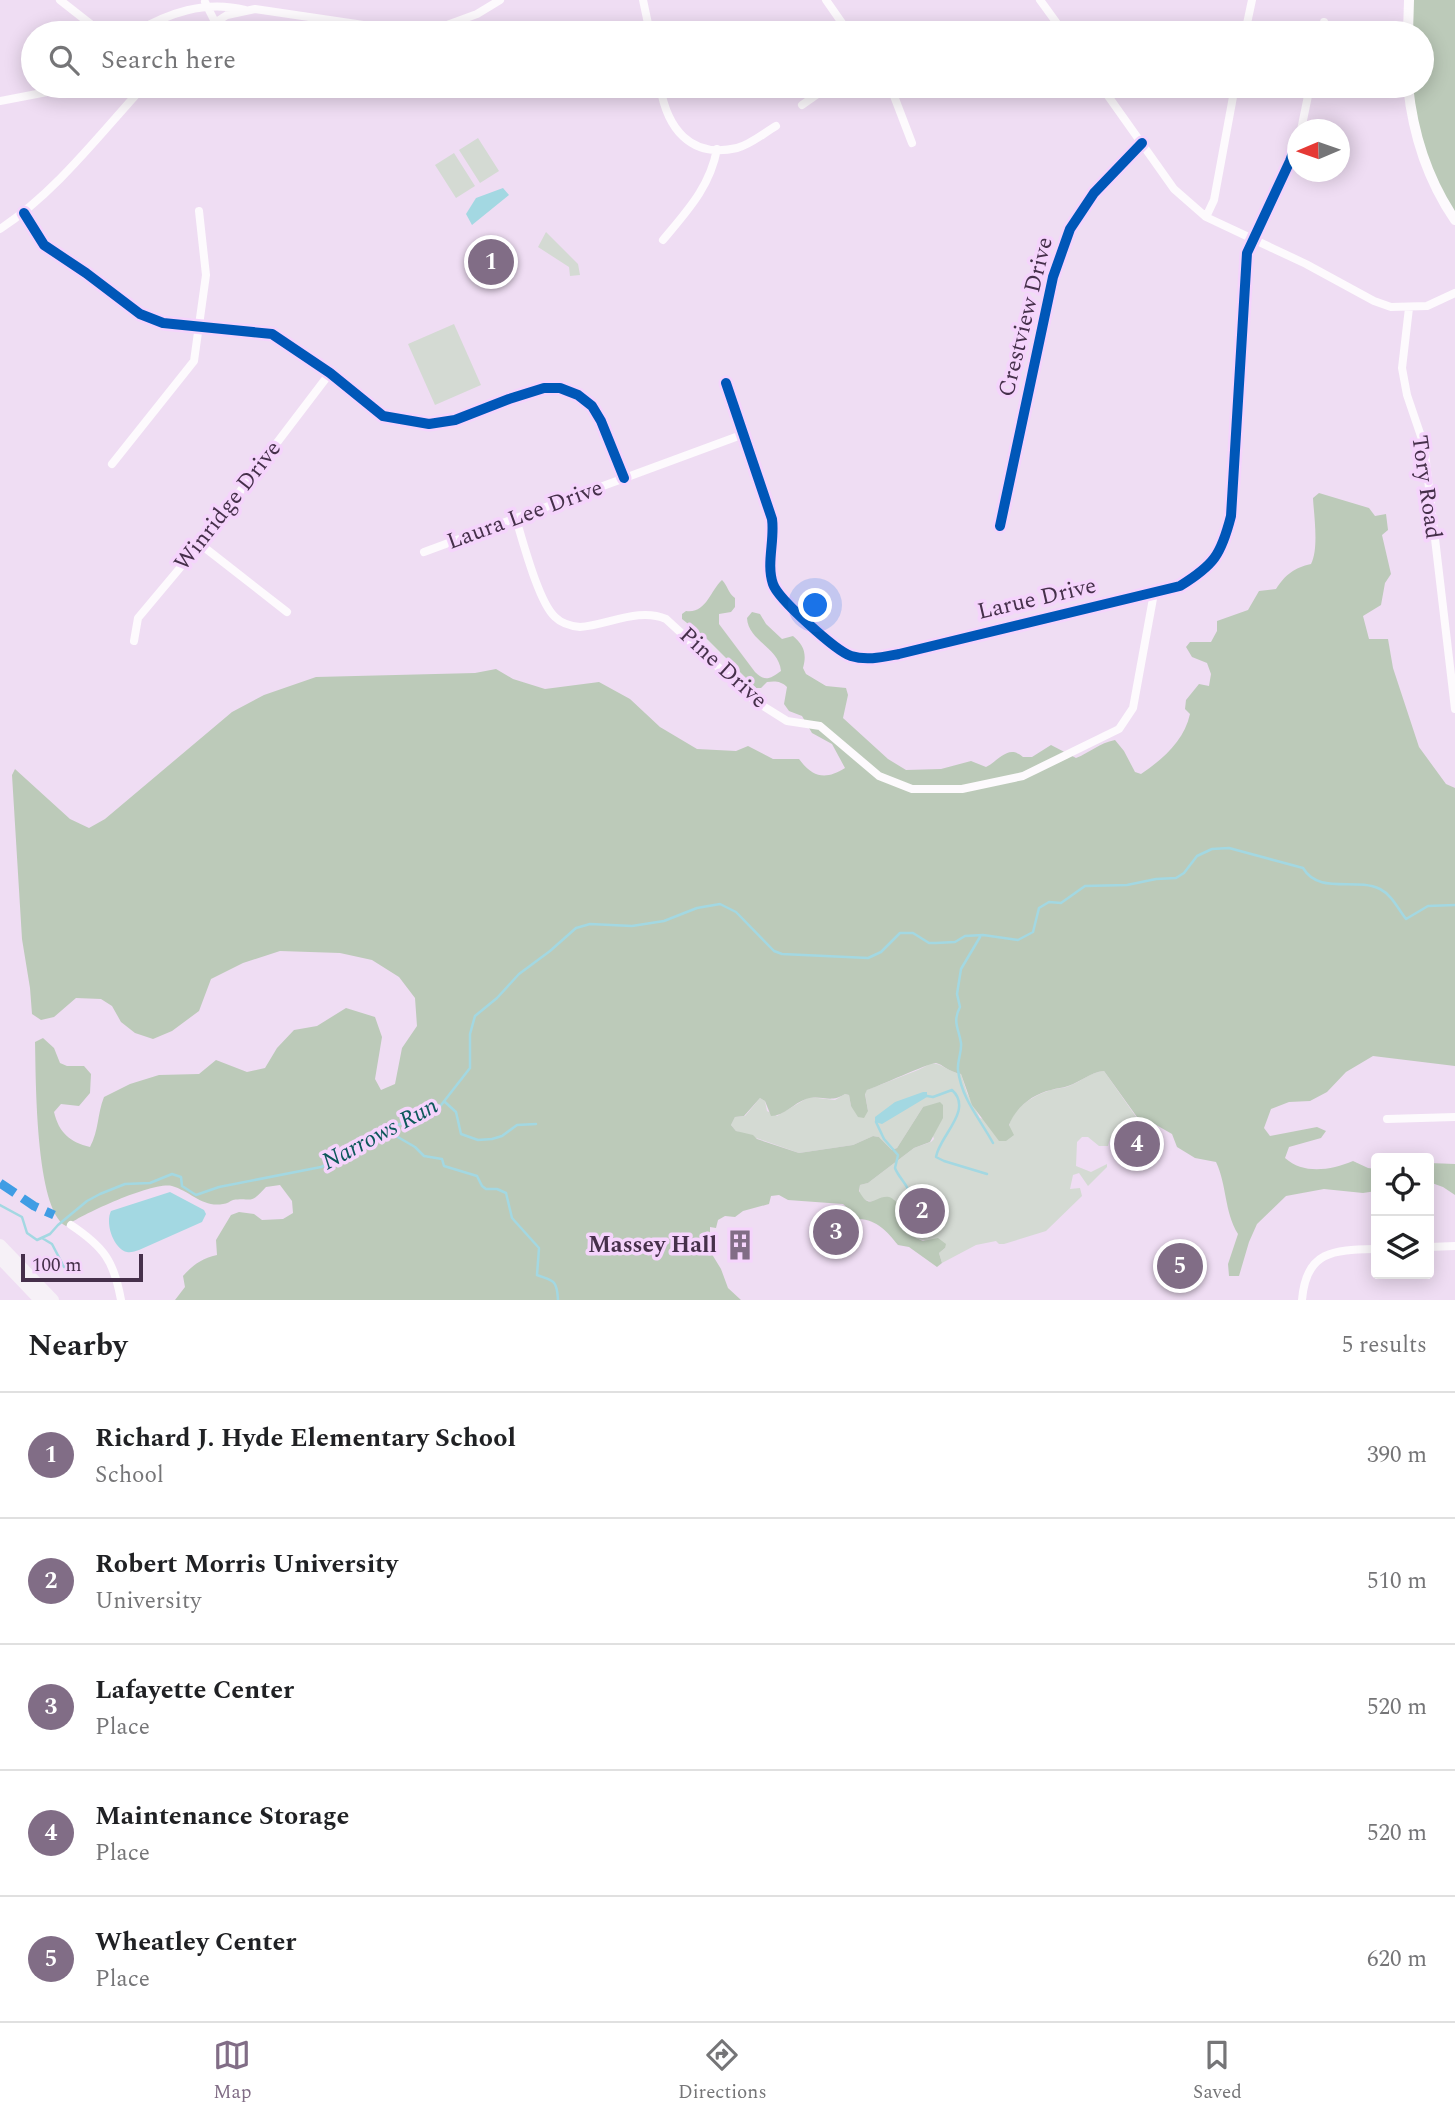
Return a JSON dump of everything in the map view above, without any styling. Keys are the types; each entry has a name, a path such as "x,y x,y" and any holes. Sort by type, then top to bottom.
{"main road":[{"path":"0,1245 53,1300"},
{"path":"0,1258 40,1300"}],"street":[{"path":"60,0 87,21"},
{"path":"458,21 477,14 500,0"},
{"path":"643,0 647,21"},
{"path":"826,0 841,21"},
{"path":"1040,0 1055,21"},
{"path":"1248,21 1252,0"},
{"path":"1408,21 1409,0"},
{"path":"155,21 175,10 205,2 229,4 245,10 336,21"},
{"path":"205,2 214,21"},
{"path":"217,21 226,15 245,10"},
{"path":"0,101 21,97"},
{"path":"0,229 24,213 133,98"},
{"path":"662,98 678,135 704,150 739,148 776,126"},
{"path":"802,105 812,98"},
{"path":"895,98 912,143"},
{"path":"1110,98 1174,189 1206,217 1391,307 1427,306 1455,293"},
{"path":"1206,217 1214,200 1233,98"},
{"path":"1302,119 1307,98"},
{"path":"1409,98 1424,160 1441,199 1455,220"},
{"name":"Crestview Drive","path":"1000,526 1053,277 1070,229 1094,193 1142,142"},
{"path":"663,240 701,193 713,169 717,149"},
{"name":"Larue Drive","path":"726,383 772,519 774,534 771,574 775,589 831,644 852,657 876,658 899,654 1180,586 1203,572 1224,543 1231,516 1247,253 1287,167"},
{"path":"112,464 194,361 206,275 199,211"},
{"path":"24,213 44,245 139,314 163,323 272,334 330,373 383,415 429,424 455,420 537,389 552,387 569,391 586,400 597,413 624,478"},
{"name":"Tory Road","path":"1409,308 1402,368 1407,395 1424,445 1455,709"},
{"name":"Winridge Drive","path":"134,641 138,618 200,544 330,373"},
{"name":"Laura Lee Drive","path":"424,552 744,434"},
{"name":"Pine Drive","path":"516,519 541,593 556,619 580,627 649,614 666,619 755,701 787,722 820,726 879,776 912,789 962,789 1023,776 1119,729 1133,708 1143,665 1154,593"},
{"path":"200,544 287,612"},
{"path":"1387,1119 1455,1116"},
{"path":"71,1225 90,1238 107,1255 117,1279 121,1300"},
{"path":"1434,1247 1455,1246"},
{"path":"1301,1300 1307,1272 1318,1260 1338,1251 1371,1249"}],"shaded area":[{"path":"1409,0 1455,0 1455,220 1431,178 1411,98 1434,98 1434,21 1408,21"},
{"path":"478,138 499,171 480,183 459,150"},
{"path":"454,153 475,186 456,198 435,165"},
{"path":"503,188 509,195 472,225 466,214 476,198"},
{"path":"546,232 578,264 580,275 570,276 569,267 538,247"},
{"path":"454,324 481,385 435,405 408,344"},
{"path":"1319,493 1369,508 1375,516 1386,514 1388,530 1382,535 1391,574 1385,583 1381,605 1363,616 1369,639 1388,639 1393,668 1419,747 1446,784 1455,788 1455,1066 1373,1056 1346,1072 1327,1092 1310,1101 1289,1102 1271,1109 1264,1128 1270,1136 1317,1127 1326,1131 1321,1138 1289,1147 1285,1158 1309,1169 1336,1167 1353,1161 1371,1168 1371,1192 1324,1189 1286,1196 1257,1224 1239,1276 1229,1276 1228,1264 1238,1234 1230,1216 1216,1162 1195,1158 1177,1147 1172,1134 1137,1117 1104,1071 1032,1098 1012,1118 1009,1125 1014,1135 1006,1141 999,1141 972,1105 961,1074 936,1063 867,1090 865,1094 868,1111 864,1118 858,1117 851,1106 849,1095 845,1094 830,1099 806,1099 780,1114 771,1116 765,1101 760,1098 744,1116 735,1117 731,1125 736,1131 799,1153 853,1145 873,1136 879,1137 892,1150 897,1148 923,1107 940,1102 943,1105 943,1118 930,1142 914,1148 868,1183 860,1185 859,1191 866,1201 889,1197 896,1201 913,1224 905,1231 907,1234 923,1241 938,1238 946,1244 939,1253 942,1263 937,1267 909,1247 898,1245 876,1224 859,1219 843,1204 771,1196 769,1204 743,1211 735,1217 725,1216 718,1220 716,1228 710,1227 710,1251 728,1288 741,1300 175,1300 185,1287 183,1276 198,1262 217,1255 216,1240 231,1215 239,1212 254,1214 262,1220 283,1219 293,1213 292,1201 280,1185 266,1187 251,1200 233,1200 216,1205 179,1188 163,1186 118,1200 66,1226 56,1215 48,1195 39,1141 35,1042 43,1038 54,1048 60,1063 67,1066 84,1066 91,1074 90,1093 79,1106 61,1104 54,1112 66,1136 90,1147 104,1097 130,1084 159,1075 199,1074 216,1060 247,1072 265,1068 277,1048 294,1030 317,1026 346,1008 375,1017 382,1037 375,1079 381,1090 395,1084 402,1048 417,1026 415,998 399,977 372,960 340,953 280,951 243,963 211,979 199,1011 172,1031 153,1039 135,1033 121,1022 112,1006 101,999 76,998 54,1017 41,1020 32,1014 22,939 12,775 15,769 70,819 89,828 105,819 232,712 264,695 316,677 475,673 496,669 513,679 545,689 599,682 630,699 660,727 697,749 736,751 748,746 773,759 799,759 809,770 820,775 832,774 845,768 832,744 812,733 802,716 789,711 784,704 787,687 780,683 767,682 761,688 756,688 707,639 682,619 682,614 686,611 693,611 703,605 722,580 735,598 735,607 731,612 719,614 719,624 755,672 768,678 781,671 775,656 752,633 747,618 752,612 760,614 766,624 782,639 793,636 800,643 804,650 803,668 806,674 826,686 846,688 848,695 843,718 888,759 906,770 941,769 971,761 986,767 1004,754 1013,752 1023,757 1032,757 1051,745 1076,758 1115,740 1135,772 1141,774 1165,756 1183,733 1190,714 1185,709 1186,700 1199,684 1209,686 1211,674 1207,663 1192,657 1186,647 1190,642 1211,642 1217,631 1217,621 1248,610 1259,591 1276,589 1291,572 1311,564 1315,541 1313,498"},
{"path":"932,1063 961,1074 980,1118 1009,1127 1018,1109 1035,1096 1069,1086 1104,1071 1139,1121 1116,1133 1108,1146 1099,1146 1088,1137 1082,1137 1077,1142 1076,1166 1091,1172 1107,1164 1107,1167 1088,1186 1079,1173 1073,1175 1070,1189 1080,1188 1082,1196 1046,1231 1004,1244 996,1241 976,1245 942,1263 939,1253 945,1248 906,1234 905,1231 913,1224 893,1199 870,1201 862,1198 860,1193 860,1185 868,1183 914,1148 934,1139 923,1107 897,1148 892,1150 879,1137 873,1136 853,1145 799,1153 736,1131 731,1125 735,1117 745,1116 760,1098 765,1101 767,1111 777,1116 809,1097 835,1100 845,1094 849,1095 851,1106 868,1111 865,1093 867,1090"},
{"path":"927,1092 927,1097 882,1124 875,1122 875,1117 895,1102"},
{"path":"1434,1163 1455,1164 1455,1195 1434,1184"},
{"path":"170,1192 204,1210 206,1214 202,1222 139,1250 122,1250 112,1234 109,1222 111,1211"}],"waterway":[{"name":"Narrows Run","path":"0,1205 22,1217 27,1233 37,1240 50,1234 87,1201 125,1184 150,1183 172,1174 181,1177 182,1186 196,1195 219,1187 321,1167 345,1157 379,1130 422,1118 438,1109 470,1068 470,1034 475,1016 497,998 519,974 576,928 590,924 632,926 664,921 697,908 720,904 736,912 774,951 782,954 868,958 881,952 900,933 913,933 929,943 955,942 965,936 983,935 1018,940 1033,932 1039,908 1049,902 1061,903 1085,886 1127,885 1176,878 1184,873 1197,856 1212,849 1229,848 1303,868 1318,881 1360,884 1380,889 1391,898 1406,919 1428,906 1455,905"},
{"path":"980,937 961,969 957,994 960,1007 956,1021 961,1046 958,1070 967,1099 993,1143"},
{"path":"927,1096 933,1097 952,1090 958,1098 957,1114 936,1157 987,1174"},
{"path":"445,1102 456,1112 461,1134 478,1140 502,1136 517,1125 536,1124"},
{"path":"876,1122 884,1139 898,1155 896,1171 924,1215"},
{"path":"384,1129 415,1147 424,1156 442,1159 444,1166 477,1176 486,1189 497,1189 506,1193 512,1218 539,1248 537,1275 553,1282 557,1288 558,1300"},
{"path":"42,1238 52,1244 64,1267"}],"marked path":[{"path":"0,1183 34,1206 54,1215"}],"cycle path":[{"path":"1000,526 1053,277 1070,229 1094,193 1142,143"},
{"path":"726,383 772,519 770,568 773,584 785,601 808,624 851,656 869,658 899,654 1180,586 1201,572 1214,558 1224,540 1231,516 1247,253 1287,167"},
{"path":"24,213 44,245 140,314 163,323 272,334 330,373 383,416 429,424 455,420 544,388 560,388 578,395 592,406 601,421 624,478"}],"place":[{"name":"Richard J. Hyde Elementary School","path":"491,262"},
{"name":"Maintenance Storage","path":"1137,1144"},
{"name":"Robert Morris University","path":"922,1211"},
{"name":"Lafayette Center","path":"836,1232"},
{"name":"Massey Hall","path":"740,1245"},
{"name":"Wheatley Center","path":"1180,1266"}]}
